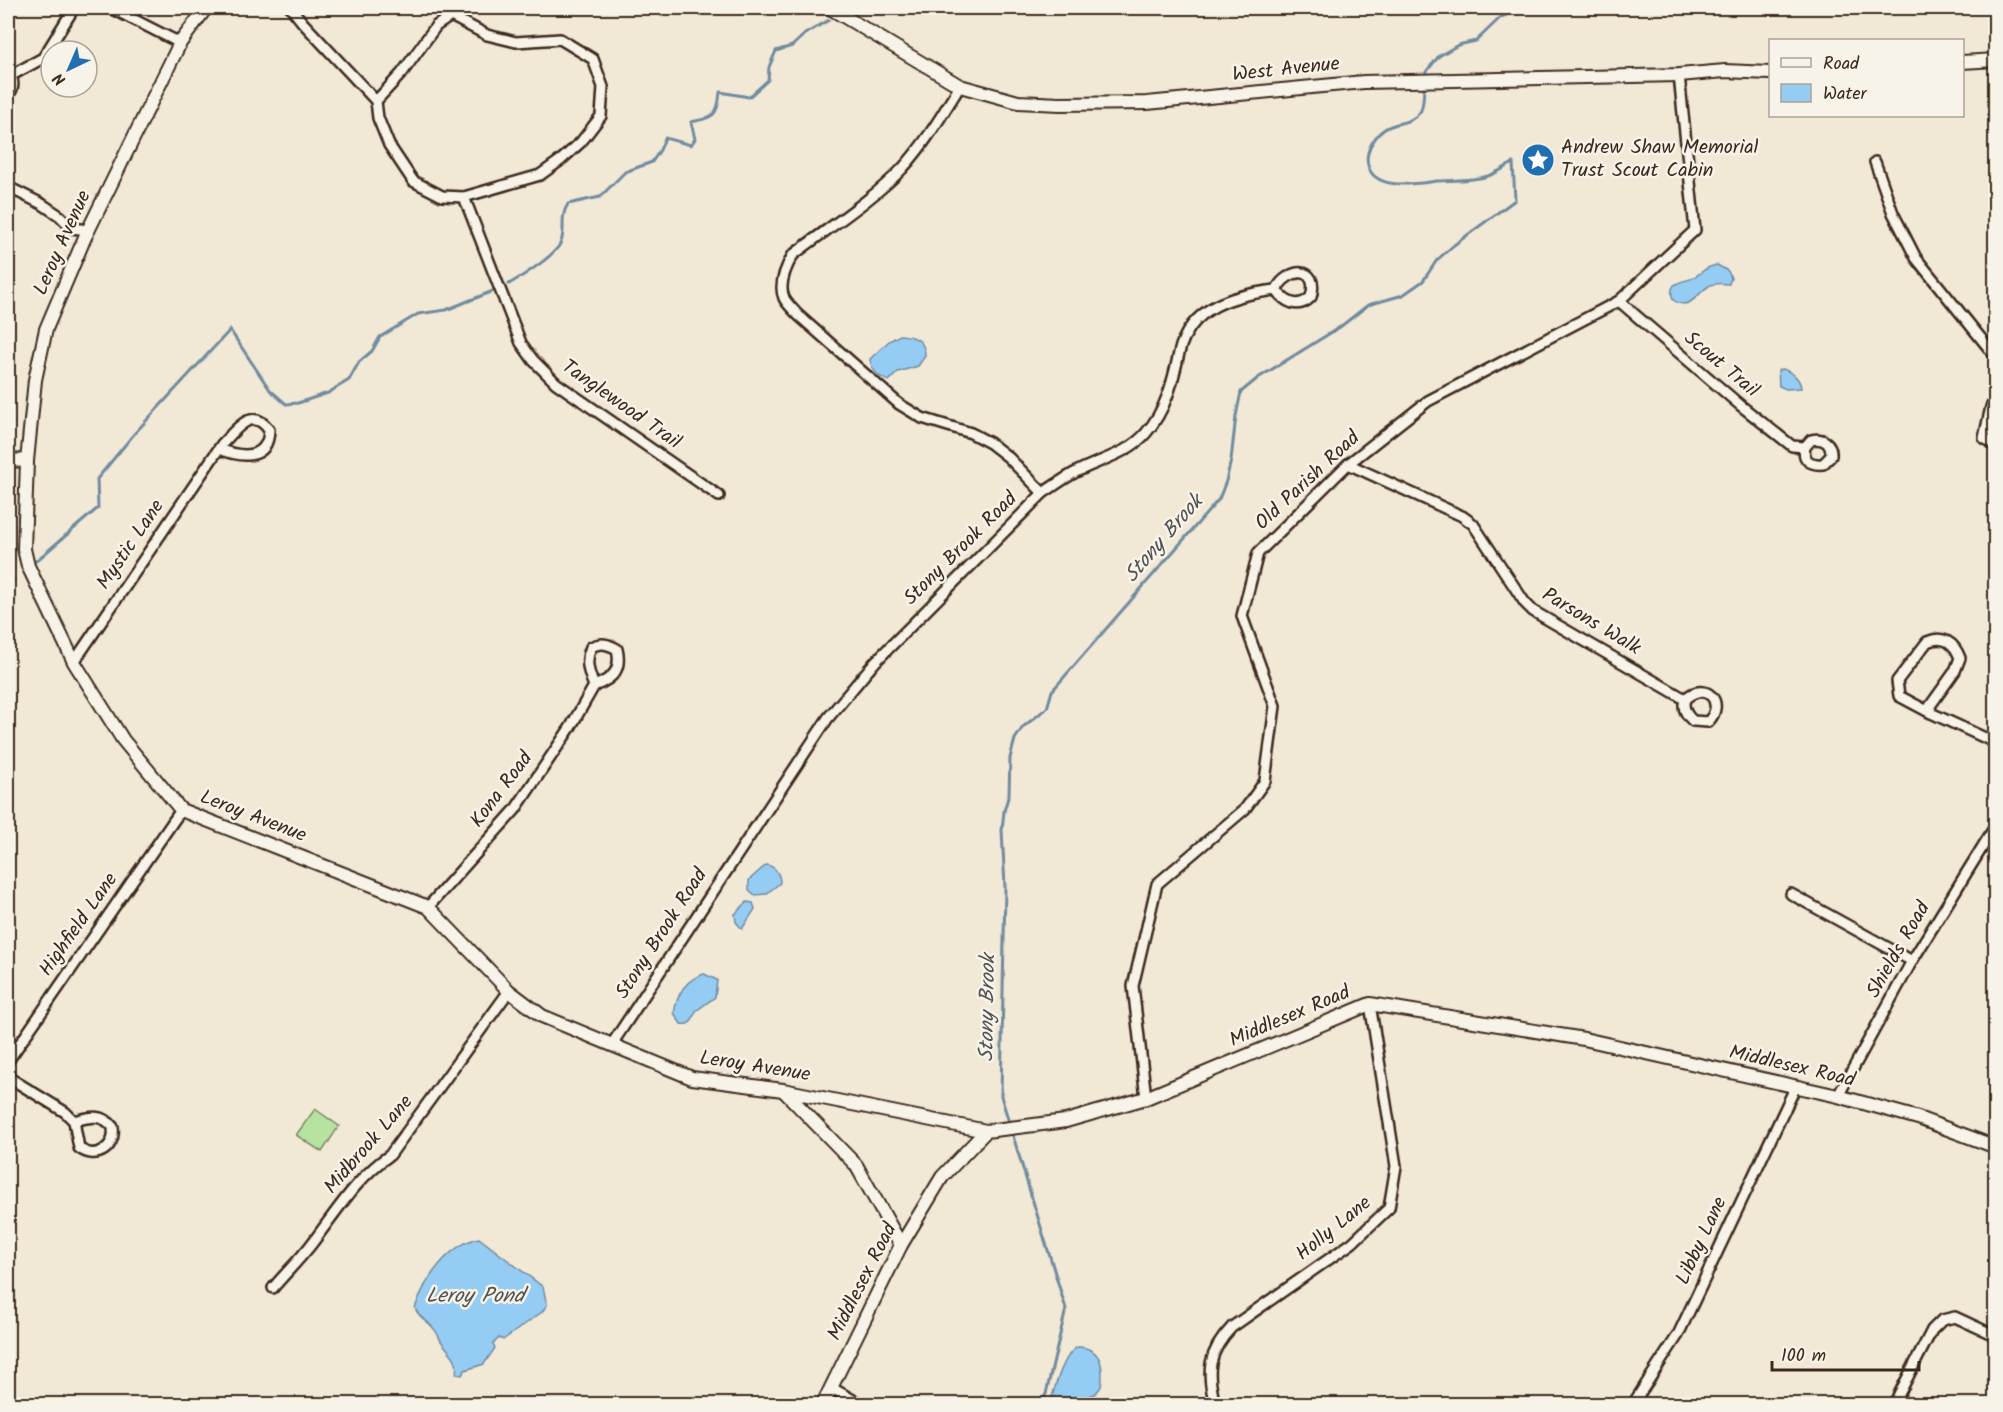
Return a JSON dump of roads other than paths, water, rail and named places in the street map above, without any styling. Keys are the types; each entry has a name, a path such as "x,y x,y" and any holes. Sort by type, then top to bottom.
{"main road":[{"name":"Leroy Avenue","path":"206,8 180,43 88,230 46,329 35,380 27,461 24,549 32,576 74,662 123,740 181,810 428,908 510,991 542,1016 692,1078 783,1090 986,1131"},
{"name":"West Avenue","path":"830,8 960,86 1018,102 1147,103 1365,82 1679,75 1725,71 1769,73"},
{"path":"1964,62 1995,60"},
{"path":"8,460 27,461"},
{"name":"Middlesex Road","path":"823,1404 901,1245 942,1177 986,1131 1066,1121 1146,1098 1370,1004 1584,1039 1838,1096 1918,1118 1995,1147"},
{"path":"783,1090 856,1165 901,1245"}],"street":[{"path":"8,95 13,86 9,75 43,58 74,8"},
{"path":"111,8 180,43"},
{"path":"291,8 376,101 378,118 389,145 414,181 442,196 464,197 540,175 581,142 601,116 603,87 592,59 560,39 516,42 487,35 451,16 436,26 402,73 376,101"},
{"name":"Old Parish Road","path":"1146,1098 1133,986 1157,884 1245,809 1265,781 1275,706 1242,616 1258,553 1348,464 1428,401 1619,301 1695,230 1679,75"},
{"name":"Stony Brook Road","path":"612,1044 828,718 862,676 899,637 1043,493 1008,457 990,443 971,433 922,418 899,404 797,314 784,298 782,284 785,269 793,255 901,170 929,137 960,86"},
{"path":"1875,162 1893,213 1916,258 1995,357"},
{"path":"8,187 42,204 60,216 72,228 88,230"},
{"name":"Tanglewood Trail","path":"464,197 521,343 540,368 555,384 719,496"},
{"path":"1043,493 1077,471 1130,447 1145,434 1155,421 1168,396 1180,350 1192,324 1202,314 1225,300 1275,290"},
{"name":"Scout Trail","path":"1619,301 1783,439 1792,446 1805,447"},
{"path":"1995,399 1984,438 1995,445"},
{"name":"Mystic Lane","path":"74,662 219,449 239,424 256,419 265,424 269,430 266,446 257,453 238,456 219,449"},
{"name":"Parsons Walk","path":"1348,464 1462,516 1473,524 1525,603 1533,610 1685,699"},
{"path":"1931,713 1930,705 1955,671 1960,658 1952,643 1943,639 1927,642 1897,681 1899,696 1931,713 1995,743"},
{"name":"Kona Road","path":"428,908 515,810 570,728 594,686 607,681 616,670 620,660 617,649 609,645 600,643 591,646 587,655 587,666 594,686"},
{"name":"Highfield Lane","path":"8,1061 181,810"},
{"name":"Shields Road","path":"1838,1096 1912,961 1995,825"},
{"path":"1791,894 1912,961"},
{"name":"Midbrook Lane","path":"273,1288 309,1247 362,1179 373,1167 390,1155 510,991"},
{"name":"Holly Lane","path":"1215,1404 1208,1373 1218,1341 1232,1327 1352,1243 1389,1208 1396,1166 1370,1004"},
{"path":"8,1077 65,1112 74,1121 77,1144 84,1153 98,1154 111,1143 113,1127 106,1119 96,1117 74,1121"},
{"name":"Libby Lane","path":"1633,1404 1678,1335 1795,1088"},
{"path":"1894,1404 1932,1330 1942,1320 1955,1317 1995,1336"},
{"path":"832,1388 860,1404"}],"water":[{"path":"1717,265 1728,271 1731,278 1729,284 1711,285 1688,303 1673,300 1672,288 1675,285"},
{"path":"900,335 918,340 923,346 925,356 918,366 898,372 889,381 876,373 870,359 889,341"},
{"path":"1783,369 1795,376 1801,388 1786,389 1779,386 1778,370"},
{"path":"766,865 776,871 780,883 766,894 755,895 749,890 749,880"},
{"path":"747,902 753,903 755,909 742,929 736,922 735,914"},
{"path":"704,974 717,980 715,997 696,1011 690,1023 681,1024 674,1013 677,1000 687,984"},
{"name":"Leroy Pond","path":"479,1238 543,1287 547,1305 542,1312 503,1340 499,1338 493,1344 495,1348 484,1364 465,1370 462,1375 456,1374 457,1368 453,1356 435,1330 415,1308 431,1275 439,1265 457,1248"},
{"path":"1078,1347 1092,1351 1100,1360 1101,1387 1095,1394 1077,1401 1076,1404 1050,1404 1064,1364 1068,1356"}],"waterway":[{"name":"Stony Brook","path":"1426,72 1439,56 1458,45 1476,41 1501,17 1524,8"},
{"path":"509,284 538,265 558,247 568,204 600,197 625,172 652,162 665,138 691,145 695,139 691,122 710,117 716,111 720,92 749,97 768,80 769,67 776,51 792,46 805,34 829,20"},
{"name":"Stony Brook","path":"1008,1119 1001,1096 1005,887 1002,830 1009,794 1010,758 1015,739 1023,727 1047,708 1052,691 1219,499 1231,460 1241,392 1258,378 1340,327 1368,305 1403,295 1423,281 1437,260 1454,245 1515,200 1513,163 1498,172 1476,179 1398,184 1379,179 1372,174 1367,159 1372,143 1385,129 1410,120 1420,112 1424,89"},
{"path":"36,561 98,508 97,479 134,434 230,330 270,390 286,404 298,403 328,393 349,380 359,362 372,351 380,337 418,314 446,310 493,291"},
{"path":"8,581 14,580"},
{"name":"Stony Brook","path":"1013,1136 1066,1309 1046,1394 1041,1404"}],"place":[{"name":"Andrew Shaw Memorial Trust Scout Cabin","path":"1538,160"}]}
